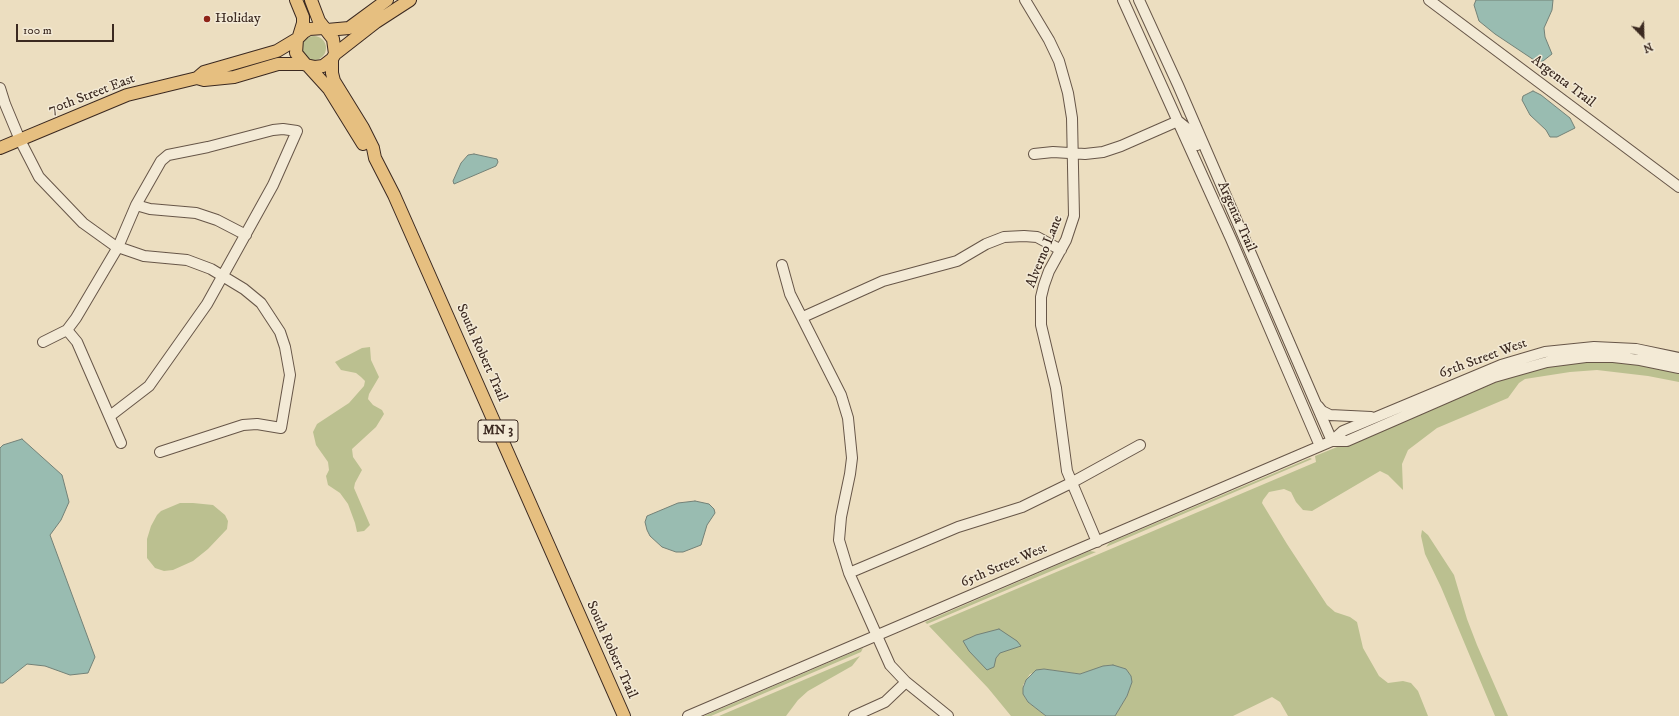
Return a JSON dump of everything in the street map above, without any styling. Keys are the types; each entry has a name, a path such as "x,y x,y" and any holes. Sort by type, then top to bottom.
{"main road":[{"path":"296,0 303,17 303,24 298,37 296,53 306,65 318,68 381,19 410,0"},
{"path":"310,0 325,29 334,42 333,57"},
{"path":"298,37 309,29 349,28 387,0"},
{"name":"70th Street East","path":"0,148 126,96 197,78 204,72 277,51 298,37"},
{"name":"South Robert Trail","path":"333,57 332,72 334,81 363,128 373,148 375,158 394,195 624,716"},
{"name":"70th Street East","path":"197,78 204,80 234,77 278,64 306,65"},
{"name":"South Robert Trail","path":"306,65 329,89 367,151 375,158"}],"street":[{"name":"Alverno Lane","path":"1025,0 1055,53 1064,78 1072,118 1074,154 1074,216 1061,250 1049,271 1041,297 1041,325 1056,388 1063,451 1071,483 1097,542"},
{"name":"Argenta Trail","path":"1123,0 1234,246 1320,446"},
{"name":"Argenta Trail","path":"1139,0 1178,85 1332,441"},
{"name":"Argenta Trail","path":"1429,0 1679,187"},
{"path":"0,88 4,104 39,177 83,223 95,233 118,247 144,256 187,260 201,264 224,276 244,289 261,303 280,332 285,347 290,374 281,428 257,424 243,425 160,452"},
{"path":"1034,154 1053,152 1074,154 1095,153 1112,149 1178,121 1189,130 1218,190 1230,206"},
{"path":"43,342 67,330 90,298 118,247 136,205 161,161 168,155 208,147 273,130 297,130 273,185 224,276 207,304 149,386 110,416"},
{"path":"136,205 150,209 196,213 217,220 246,235"},
{"path":"803,317 884,281 957,261 986,244 1004,237 1038,237 1061,250"},
{"path":"782,265 790,294 803,317 841,395 850,430 851,469 841,517 839,535 841,552 848,573 890,665 906,682 948,716"},
{"path":"67,330 77,342 121,443"},
{"name":"65th Street West","path":"688,716 1332,441 1343,431 1501,364 1545,352 1580,348 1608,347 1636,349 1679,358"},
{"name":"65th Street West","path":"1332,441 1347,441 1494,378 1536,364 1572,358 1600,357 1640,360 1679,368"},
{"path":"1316,402 1322,411 1330,415 1376,417"},
{"path":"848,573 958,527 1022,507 1071,483 1140,445"},
{"path":"854,716 885,702 906,682"}],"green space":[{"path":"314,36 319,37 325,43 325,53 319,59 314,60 309,59 303,53 302,48 303,43 309,37"},
{"path":"370,347 371,360 379,377 369,394 368,399 373,405 382,410 384,414 376,427 352,449 353,457 362,470 354,488 370,525 364,531 357,532 348,504 340,493 328,485 326,476 329,470 328,462 316,445 313,432 317,424 349,403 364,386 365,381 361,377 356,373 341,370 335,362 362,348"},
{"path":"1579,362 1620,362 1649,366 1679,374 1679,382 1648,376 1597,370 1570,372 1525,379 1519,383 1508,398 1437,428 1408,450 1402,464 1403,490 1388,475 1380,471 1312,511 1303,510 1296,502 1291,492 1284,489 1269,492 1263,500 1262,503 1327,605 1335,612 1350,617 1357,622 1363,648 1379,676 1388,683 1403,681 1411,683 1418,691 1428,716 1288,716 1280,702 1272,697 1233,716 1115,716 1127,696 1132,679 1126,669 1108,665 1080,674 1044,669 1030,674 1023,685 1024,696 1028,702 1046,716 1011,716 988,688 929,626 1316,462 1315,456 1499,381 1553,366"},
{"path":"1310,458 1312,459 1106,547 1109,543"},
{"path":"180,503 213,505 225,515 228,521 227,529 208,549 193,561 173,570 164,571 155,568 147,558 147,539 151,526 157,515 161,511"},
{"path":"1422,530 1428,535 1454,575 1467,619 1508,716 1495,716 1441,587 1425,554 1421,536"},
{"path":"1090,551 1096,552 927,624 925,622"},
{"path":"863,648 861,652 711,716 704,716"},
{"path":"860,656 852,666 808,691 798,700 786,716 719,716"}],"water":[{"path":"1476,0 1553,0 1552,10 1544,28 1545,37 1552,54 1543,61 1537,62 1495,34 1479,21 1474,5"},
{"path":"1533,91 1541,95 1570,118 1575,128 1557,137 1550,137 1546,130 1530,115 1522,100 1523,96"},
{"path":"474,154 497,159 498,162 496,166 454,184 453,181 461,163 468,155"},
{"path":"22,439 62,475 69,502 61,520 50,535 95,657 88,673 70,675 45,666 27,664 3,683 0,683 0,448 3,445"},
{"path":"695,501 709,504 714,509 715,513 707,525 701,545 683,552 676,552 662,547 650,536 645,522 647,516 678,503"},
{"path":"999,629 1017,641 1021,646 1000,653 996,658 994,667 987,670 969,651 963,641 976,635"},
{"path":"1113,665 1126,669 1131,676 1132,682 1127,696 1115,716 1046,716 1028,702 1023,694 1023,688 1026,680 1036,670 1044,669 1080,674 1103,666"}],"place":[{"name":"Holiday","path":"207,19"}]}
